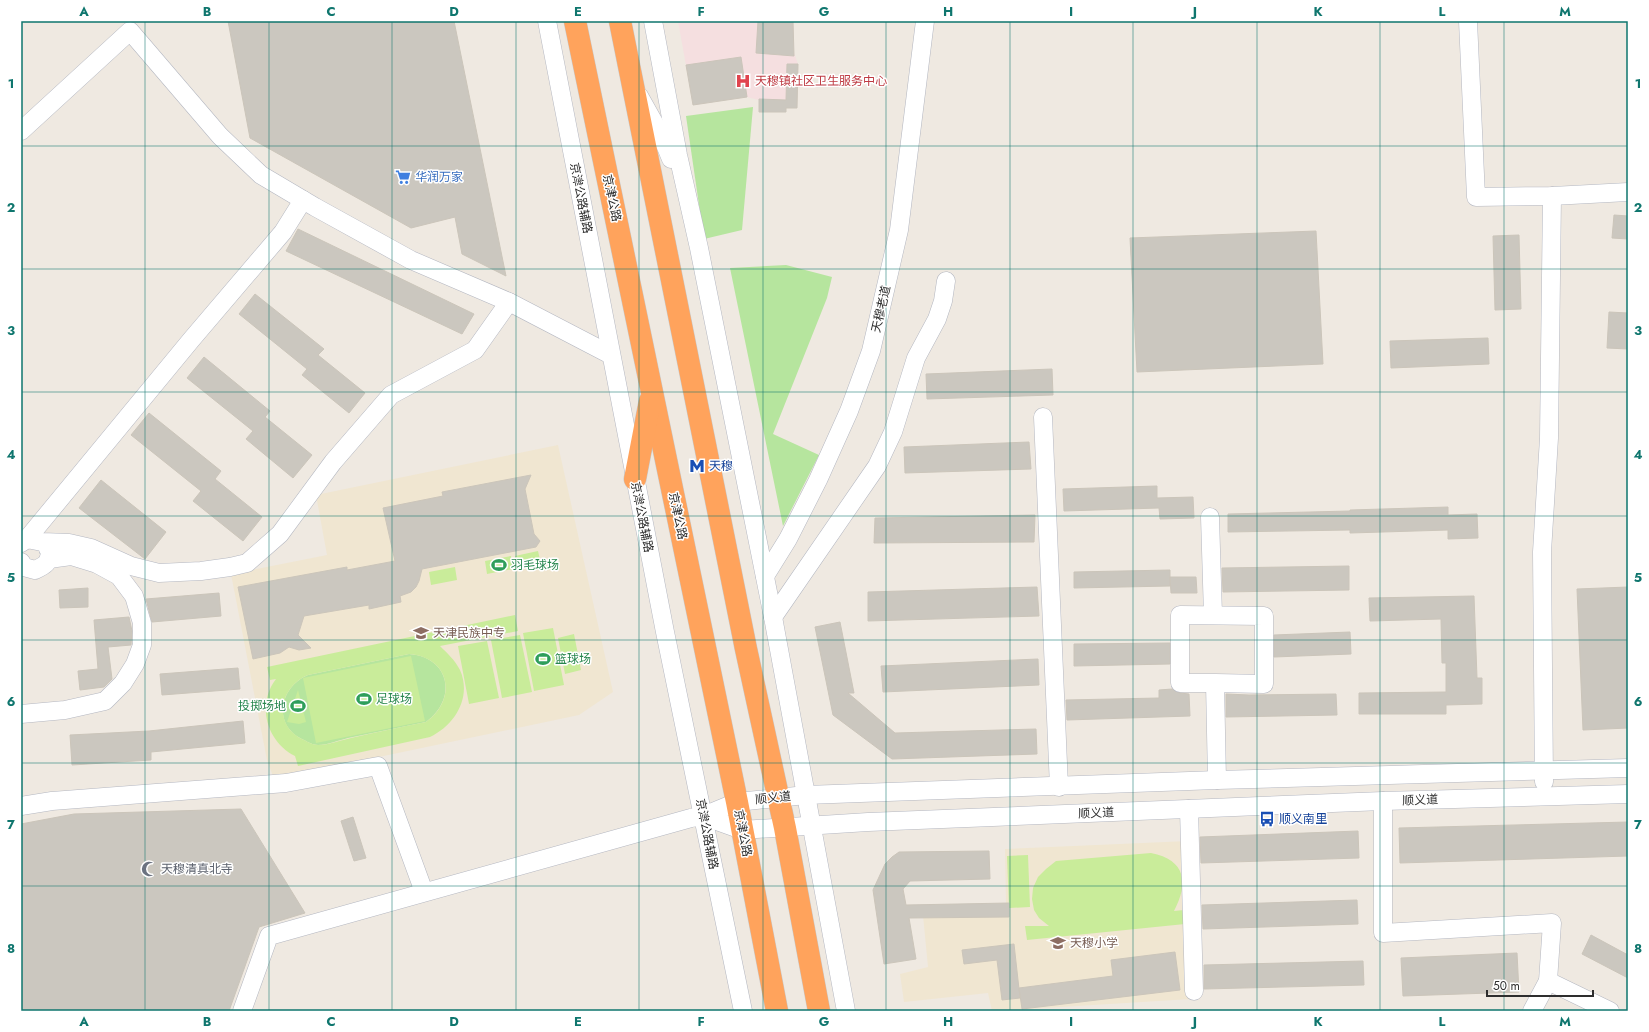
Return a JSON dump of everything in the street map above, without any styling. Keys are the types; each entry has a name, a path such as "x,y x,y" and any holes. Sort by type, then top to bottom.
{"highway":[{"name":"京津公路","path":"576,21 737,802 778,1011"},
{"path":"620,21 746,649 779,797 819,1011"},
{"path":"635,479 652,390"}],"street":[{"name":"京津公路辅路","path":"547,21 665,632 743,1011"},
{"path":"653,21 678,155 773,617 846,1011"},
{"name":"天穆老道","path":"764,576 788,539 818,480 849,411 871,351 899,230 925,21"},
{"path":"1468,21 1476,197 1552,196 1628,192"},
{"path":"21,131 128,29 220,136 261,175 302,200 411,260 509,302 611,355"},
{"path":"634,87 662,137 679,176 690,208"},
{"path":"1544,796 1542,552 1549,438 1552,196"},
{"path":"28,541 181,352 283,232 302,200"},
{"path":"773,617 877,466 892,432 916,358 937,319 943,301 946,281"},
{"path":"28,541 69,543 91,548 131,566 159,573 201,572 247,563 280,534 333,462 391,395 475,350 509,302"},
{"path":"1043,417 1058,787"},
{"path":"1210,517 1213,615"},
{"path":"21,562 24,567 35,570 46,564 49,559 50,551 28,541"},
{"path":"21,714 65,710 105,701 123,683 135,664 142,645 142,623 134,596 119,576 97,564 71,556 49,559"},
{"path":"1180,615 1264,616 1264,684 1215,683 1180,683 1180,615"},
{"path":"1215,683 1217,780"},
{"path":"21,806 52,801 286,783 378,766 424,892"},
{"name":"顺义道","path":"704,816 737,802 806,795 1217,780 1628,768"},
{"path":"1180,782 1185,809 1194,991"},
{"name":"顺义道","path":"704,816 742,830 868,822 1185,809 1383,801 1628,794"},
{"path":"1383,801 1383,934 1552,923 1548,981 1532,1011"},
{"path":"242,1011 269,936 691,818 704,816"},
{"path":"1548,981 1610,1011"}],"shaded area":[{"name":"天穆镇社区卫生服务中心","path":"678,21 793,21 794,53 798,64 797,108 786,108 786,112 759,112 759,100 747,97 693,105"},
{"name":"天津民族中专","path":"558,445 613,692 579,715 274,779 267,760 231,574 327,555 316,495"},
{"name":"天穆小学","path":"1188,841 1191,999 996,1011 992,1011 988,993 904,1002 900,974 928,967 922,905 1006,903 1005,849"}],"green space":[{"path":"753,107 742,230 704,239 686,116"},
{"path":"786,265 832,277 827,298 773,434 819,455 783,526 730,268"},
{"path":"538,551 541,564 517,569 515,556"},
{"name":"羽毛球场","path":"511,556 513,569 487,574 485,561"},
{"path":"455,567 457,580 431,585 429,572"},
{"path":"515,615 518,631 440,646 458,666 463,680 464,690 459,709 454,718 439,732 430,737 298,766 295,756 285,750 277,742 271,732 266,711 267,700 270,689 276,679 270,680 267,667","holes":["409,654 423,657 433,663 441,671 445,680 443,702 436,713 426,722 322,745 304,740 294,734 287,726 283,707 286,697 291,688 298,681 308,675"]},
{"name":"篮球场","path":"553,628 564,685 534,691 523,633"},
{"path":"574,634 581,670 565,674 558,638"},
{"name":"篮球场","path":"520,635 532,692 502,698 491,640"},
{"path":"487,641 499,698 469,704 458,646"},
{"name":"足球场","path":"409,654 423,657 433,663 441,671 445,680 443,702 436,713 426,722 318,745 304,740 294,734 287,726 283,707 286,697 291,688 298,681 308,675"},
{"name":"足球场","path":"411,656 425,721 316,743 303,678"},
{"name":"投掷场地","path":"298,690 306,722 299,724 287,722"},
{"path":"1151,853 1163,856 1178,867 1183,882 1179,901 1174,911 1184,910 1185,924 1027,940 1025,926 1049,926 1039,918 1034,910 1032,899 1033,888 1038,877 1056,861"},
{"path":"1028,855 1030,907 1009,908 1007,856"}],"building":[{"name":"华润万家","path":"228,21 454,21 506,276 462,254 455,217 411,228 250,138"},
{"path":"758,21 793,21 794,56 756,53"},
{"path":"741,57 747,97 693,105 686,65"},
{"path":"787,64 798,64 797,108 786,108 786,112 759,112 759,99 786,100"},
{"path":"1614,215 1628,216 1628,239 1612,238"},
{"path":"298,229 474,314 462,334 286,251"},
{"path":"1316,231 1323,364 1137,372 1130,238"},
{"path":"1519,235 1521,309 1495,310 1493,236"},
{"path":"255,294 324,349 318,355 365,393 349,413 302,375 307,369 239,314"},
{"path":"1609,312 1628,313 1628,349 1607,348"},
{"path":"1488,338 1489,364 1391,368 1390,341"},
{"path":"204,357 270,411 265,417 312,455 293,478 246,439 253,431 187,378"},
{"path":"1052,369 1053,395 927,399 926,374"},
{"path":"149,413 221,471 215,479 262,517 243,541 193,501 201,491 131,435"},
{"path":"1029,442 1031,469 905,473 904,447"},
{"path":"531,475 525,489 534,534 540,541 536,547 422,569 416,587 411,592 400,596 401,602 369,609 369,605 304,616 298,635 311,648 299,650 289,647 280,653 253,659 238,587 347,567 347,570 395,561 383,508 443,496 442,492"},
{"path":"101,480 166,532 145,559 79,508"},
{"path":"1157,486 1157,498 1193,497 1194,518 1160,519 1159,508 1064,511 1063,489"},
{"path":"1448,507 1448,515 1477,514 1478,538 1448,539 1448,530 1350,533 1350,530 1228,532 1228,514"},
{"path":"1035,515 1034,542 874,543 875,518"},
{"path":"1349,566 1349,590 1223,592 1222,568"},
{"path":"1170,570 1170,586 1074,588 1074,572"},
{"path":"1170,577 1196,577 1197,593 1171,593"},
{"path":"1037,587 1039,616 868,621 868,592"},
{"path":"1628,587 1628,728 1583,730 1577,589"},
{"path":"88,588 88,607 60,608 59,590"},
{"path":"219,593 221,616 152,622 146,599"},
{"path":"1474,596 1477,678 1482,678 1482,704 1446,705 1446,714 1359,714 1359,693 1446,692 1446,663 1442,663 1441,619 1370,621 1369,598"},
{"path":"129,617 132,631 131,645 108,647 112,679 104,687 80,690 78,671 98,669 94,620"},
{"path":"840,622 854,693 848,693 895,733 1036,729 1037,754 892,759 833,715 815,627"},
{"path":"1350,632 1351,654 1274,657 1274,635"},
{"path":"1170,643 1170,664 1074,666 1074,644"},
{"path":"1038,659 1039,685 883,692 881,666"},
{"path":"238,668 240,689 162,695 160,674"},
{"path":"1172,689 1180,693 1189,694 1190,716 1067,720 1066,700 1159,698 1159,690"},
{"path":"1226,694 1336,694 1337,715 1226,717"},
{"path":"243,721 245,743 151,752 151,760 72,765 70,735 149,731"},
{"name":"天穆清真北寺","path":"241,809 305,913 259,927 229,1011 21,1011 21,824 74,814"},
{"path":"353,817 366,858 354,861 341,821"},
{"path":"1628,822 1628,856 1400,863 1399,828"},
{"path":"1358,831 1359,858 1201,863 1200,837"},
{"path":"989,851 990,879 910,881 903,889 906,905 1009,903 1009,917 909,918 916,959 884,964 873,890 885,864 899,852"},
{"path":"1357,900 1358,924 1203,929 1202,905"},
{"path":"1591,935 1628,955 1628,978 1582,954"},
{"path":"1014,944 1020,998 1002,1000 997,960 964,964 962,950"},
{"path":"1175,952 1180,990 1022,1009 1019,988 1113,976 1111,960"},
{"path":"1517,953 1519,992 1403,996 1401,958"},
{"path":"1363,961 1364,985 1204,989 1204,965"}],"place":[{"name":"天穆镇社区卫生服务中心","path":"743,81"},
{"name":"华润万家","path":"403,177"},
{"name":"天穆","path":"697,466"},
{"name":"羽毛球场","path":"499,565"},
{"name":"天津民族中专","path":"421,633"},
{"name":"篮球场","path":"543,659"},
{"name":"足球场","path":"364,699"},
{"name":"投掷场地","path":"298,706"},
{"name":"顺义南里","path":"1267,819"},
{"name":"天穆清真北寺","path":"149,869"},
{"name":"天穆小学","path":"1058,943"}]}
